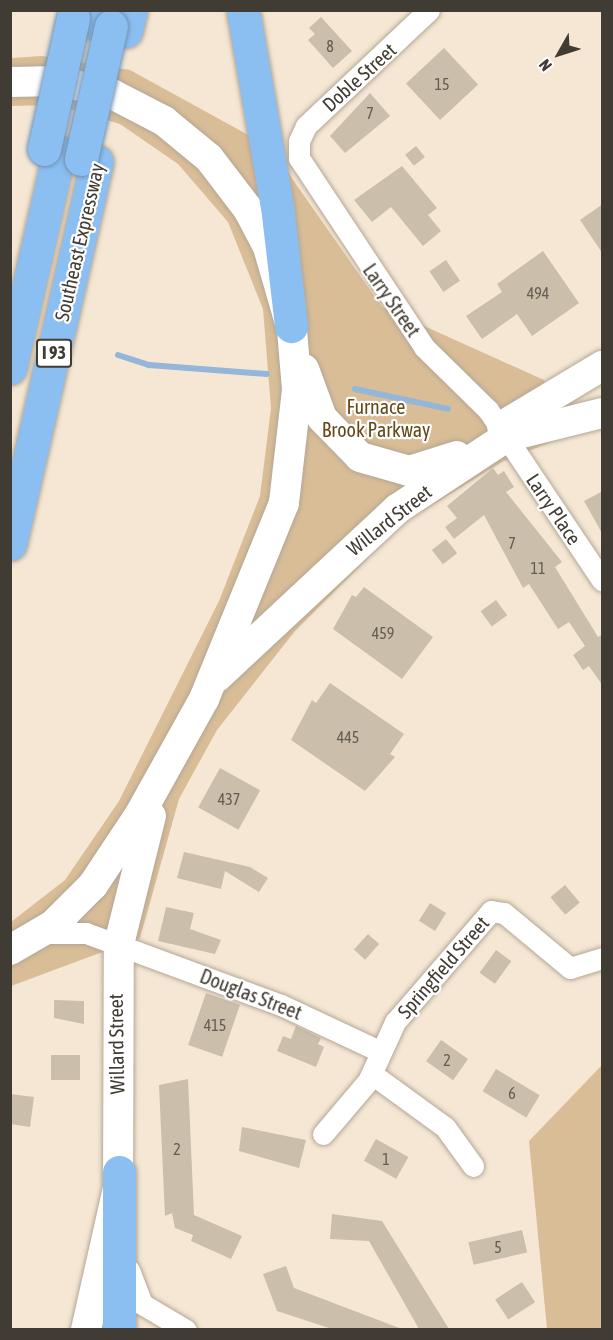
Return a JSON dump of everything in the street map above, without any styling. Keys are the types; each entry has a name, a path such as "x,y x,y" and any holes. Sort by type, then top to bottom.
{"highway":[{"path":"243,10 278,206 291,328"},
{"name":"Southeast Expressway","path":"10,544 70,156 102,17"},
{"name":"Southeast Expressway","path":"10,297 70,156 102,17"},
{"name":"I 93","path":"10,368 70,156"},
{"name":"I 93","path":"10,472 70,156"},
{"path":"119,1172 119,1329"}],"main road":[{"path":"10,82 59,81 112,94 147,111 195,145 236,191 259,227 291,328 296,399 288,486 210,683 170,763 93,885 40,934 10,950"},
{"name":"Willard Street","path":"291,328 322,418 344,446 372,463 409,471 435,467 503,432 603,412"},
{"path":"599,368 583,397 603,412"},
{"name":"Willard Street","path":"210,683 371,529 503,432 599,368"},
{"name":"Willard Street","path":"86,1329 111,1235 119,1172 115,1019 119,944 137,861 170,763"}],"street":[{"name":"Doble Street","path":"298,149 313,119 429,10"},
{"name":"Larry Street","path":"298,149 312,184 424,347 503,432"},
{"name":"Larry Place","path":"503,432 603,580"},
{"name":"Springfield Street","path":"323,1134 372,1074 379,1050 402,1013 491,911 511,918 570,968 603,958"},
{"name":"Douglas Street","path":"40,934 77,930 119,944 281,1005 379,1050"},
{"path":"372,1074 445,1127 473,1166"},
{"path":"119,1172 136,1296 156,1316 186,1329"}],"green space":[{"name":"Furnace Brook Parkway","path":"42,56 130,70 270,147 382,307 544,380 558,439 502,462 403,523 295,631 217,730 179,799 140,938 11,986 11,922 65,880 119,801 219,601 260,496 271,408 263,309 228,222 178,164 120,124 56,105 11,106 11,58"},
{"path":"602,1065 602,1329 547,1329 529,1141"}],"building":[{"path":"321,17 352,51 333,68 308,40 315,34 309,28"},
{"path":"444,48 478,85 440,120 406,83"},
{"path":"370,93 390,116 345,153 330,136"},
{"path":"416,146 425,157 414,166 405,155"},
{"path":"402,166 437,208 428,215 441,231 423,246 391,207 372,222 354,200"},
{"path":"603,204 603,254 580,220"},
{"path":"543,251 579,303 532,336 517,314 482,339 466,316 502,292 497,284"},
{"path":"446,260 460,281 443,292 429,271"},
{"path":"493,468 498,475 504,471 514,487 506,492 562,562 555,567 598,637 603,634 603,686 589,666 583,670 573,655 585,646 569,622 558,629 529,584 523,588 484,515 454,539 445,527 457,518 447,506"},
{"path":"603,491 603,535 584,501"},
{"path":"446,539 457,553 443,564 432,550"},
{"path":"364,587 433,637 402,679 333,629 352,595 356,597"},
{"path":"496,600 507,615 492,627 481,611"},
{"path":"330,683 404,734 390,754 395,757 365,791 291,740 312,700 316,703"},
{"path":"220,768 260,790 238,830 198,807"},
{"path":"184,852 250,867 268,878 259,892 225,871 221,889 177,878"},
{"path":"565,885 580,903 565,915 550,897"},
{"path":"430,903 446,913 435,931 419,921"},
{"path":"166,907 194,913 190,929 221,940 215,954 158,941"},
{"path":"368,934 379,944 365,960 354,950"},
{"path":"496,950 511,961 495,984 480,973"},
{"path":"206,993 240,1005 222,1057 188,1045"},
{"path":"54,1000 84,1001 84,1024 54,1018"},
{"path":"296,1026 321,1038 318,1044 324,1047 316,1067 277,1051 283,1036 291,1039"},
{"path":"441,1040 468,1059 453,1080 426,1061"},
{"path":"51,1055 80,1055 80,1080 51,1080"},
{"path":"496,1069 540,1095 526,1118 483,1091"},
{"path":"188,1079 194,1215 242,1236 231,1259 191,1241 193,1235 175,1228 172,1213 165,1216 159,1085"},
{"path":"10,1094 34,1097 30,1127 10,1124"},
{"path":"242,1127 306,1140 299,1168 239,1151"},
{"path":"376,1139 408,1157 396,1179 364,1161"},
{"path":"332,1214 382,1221 449,1329 419,1329 369,1241 330,1239"},
{"path":"522,1230 527,1252 474,1265 468,1242"},
{"path":"286,1266 294,1288 402,1329 332,1329 277,1311 263,1274"},
{"path":"522,1282 535,1302 508,1320 495,1299"}],"waterway":[{"path":"118,355 149,365 267,374"},
{"path":"355,389 448,409"}]}
